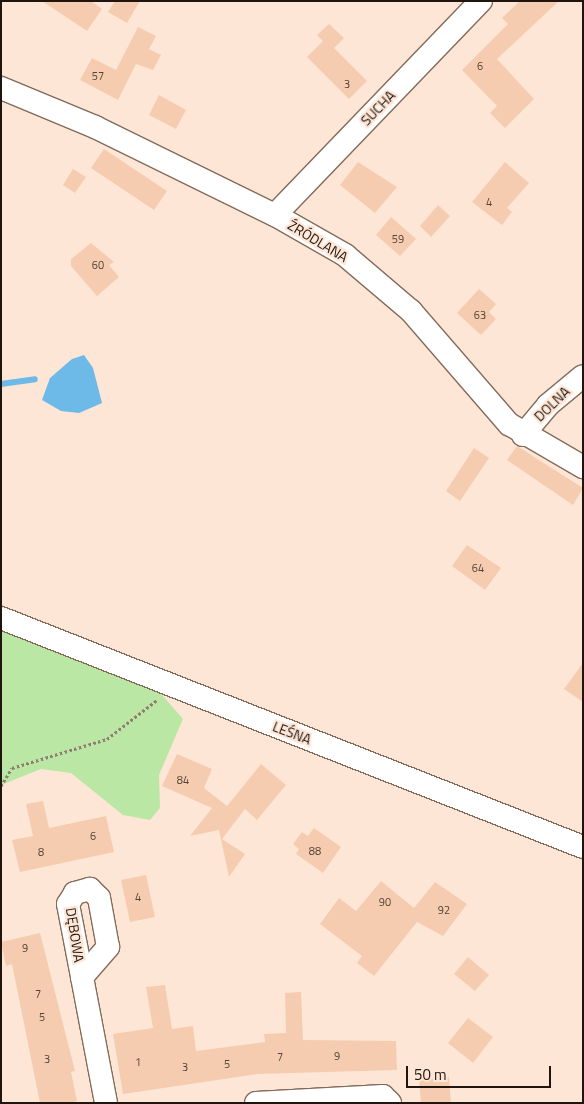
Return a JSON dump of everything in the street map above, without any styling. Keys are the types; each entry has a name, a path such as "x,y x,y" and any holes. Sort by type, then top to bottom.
{"street":[{"name":"SUCHA","path":"275,215 482,1"},
{"name":"ŹRÓDLANA","path":"1,88 95,127 275,215 376,279 524,434 583,467"},
{"name":"DOLNA","path":"524,434 548,405 583,376"},
{"name":"LEŚNA","path":"1,618 173,687 583,846"},
{"name":"DĘBOWA","path":"82,976 106,1103"},
{"path":"256,1103 383,1096 390,1103"}],"path":[{"path":"1,786 12,768 107,739 173,687"}],"green space":[{"path":"1,626 156,688 183,719 159,775 160,808 150,820 123,815 71,773 41,769 1,785"}],"water":[{"path":"84,355 93,368 102,403 79,413 61,411 42,400 50,378 72,359"}],"building":[{"path":"42,1 91,1 102,9 87,31"},
{"path":"115,1 140,1 127,23 108,12"},
{"path":"520,1 559,1 497,59 534,99 505,128 490,113 497,106 462,70 508,24 502,18"},
{"path":"329,24 344,38 334,48 367,81 349,99 307,57 323,41 317,35"},
{"path":"138,27 156,36 149,49 161,55 153,70 136,64 118,100 80,80 92,58 116,70"},
{"path":"159,95 186,110 176,129 149,115"},
{"path":"104,149 167,191 154,210 91,168"},
{"path":"358,162 397,187 375,213 340,185"},
{"path":"505,162 529,183 507,208 512,212 502,225 472,202"},
{"path":"73,169 86,177 75,193 63,185"},
{"path":"438,205 450,216 431,237 420,226"},
{"path":"391,217 416,239 400,256 376,235"},
{"path":"91,243 114,262 109,265 119,277 97,296 71,266 71,259"},
{"path":"479,289 496,304 489,312 496,319 481,335 457,313"},
{"path":"517,446 583,488 573,505 507,460"},
{"path":"474,448 489,458 460,501 446,491"},
{"path":"467,545 501,568 485,590 452,566"},
{"path":"583,663 583,702 564,689"},
{"path":"177,754 212,769 204,788 227,806 261,764 286,785 257,820 245,809 222,839 245,854 229,877 219,830 190,836 212,808 162,786"},
{"path":"43,801 49,828 106,816 114,852 20,872 12,840 33,836 26,804"},
{"path":"314,828 341,847 323,873 296,854 299,849 293,844 302,832 308,836"},
{"path":"146,875 155,917 130,922 121,880"},
{"path":"381,881 414,908 435,882 467,904 443,936 417,922 374,976 357,963 362,956 320,924 339,898 356,911"},
{"path":"40,933 75,1071 71,1072 77,1101 68,1103 40,1103 12,964 6,966 1,942"},
{"path":"468,957 489,975 475,991 454,974"},
{"path":"165,985 172,1029 193,1026 196,1051 265,1042 264,1034 286,1033 285,993 301,992 303,1040 396,1041 397,1070 257,1074 123,1094 113,1034 153,1028 146,987"},
{"path":"468,1018 493,1037 473,1063 448,1043"},
{"path":"449,1077 451,1103 421,1103 419,1080"}],"waterway":[{"path":"1,384 35,379"}]}
